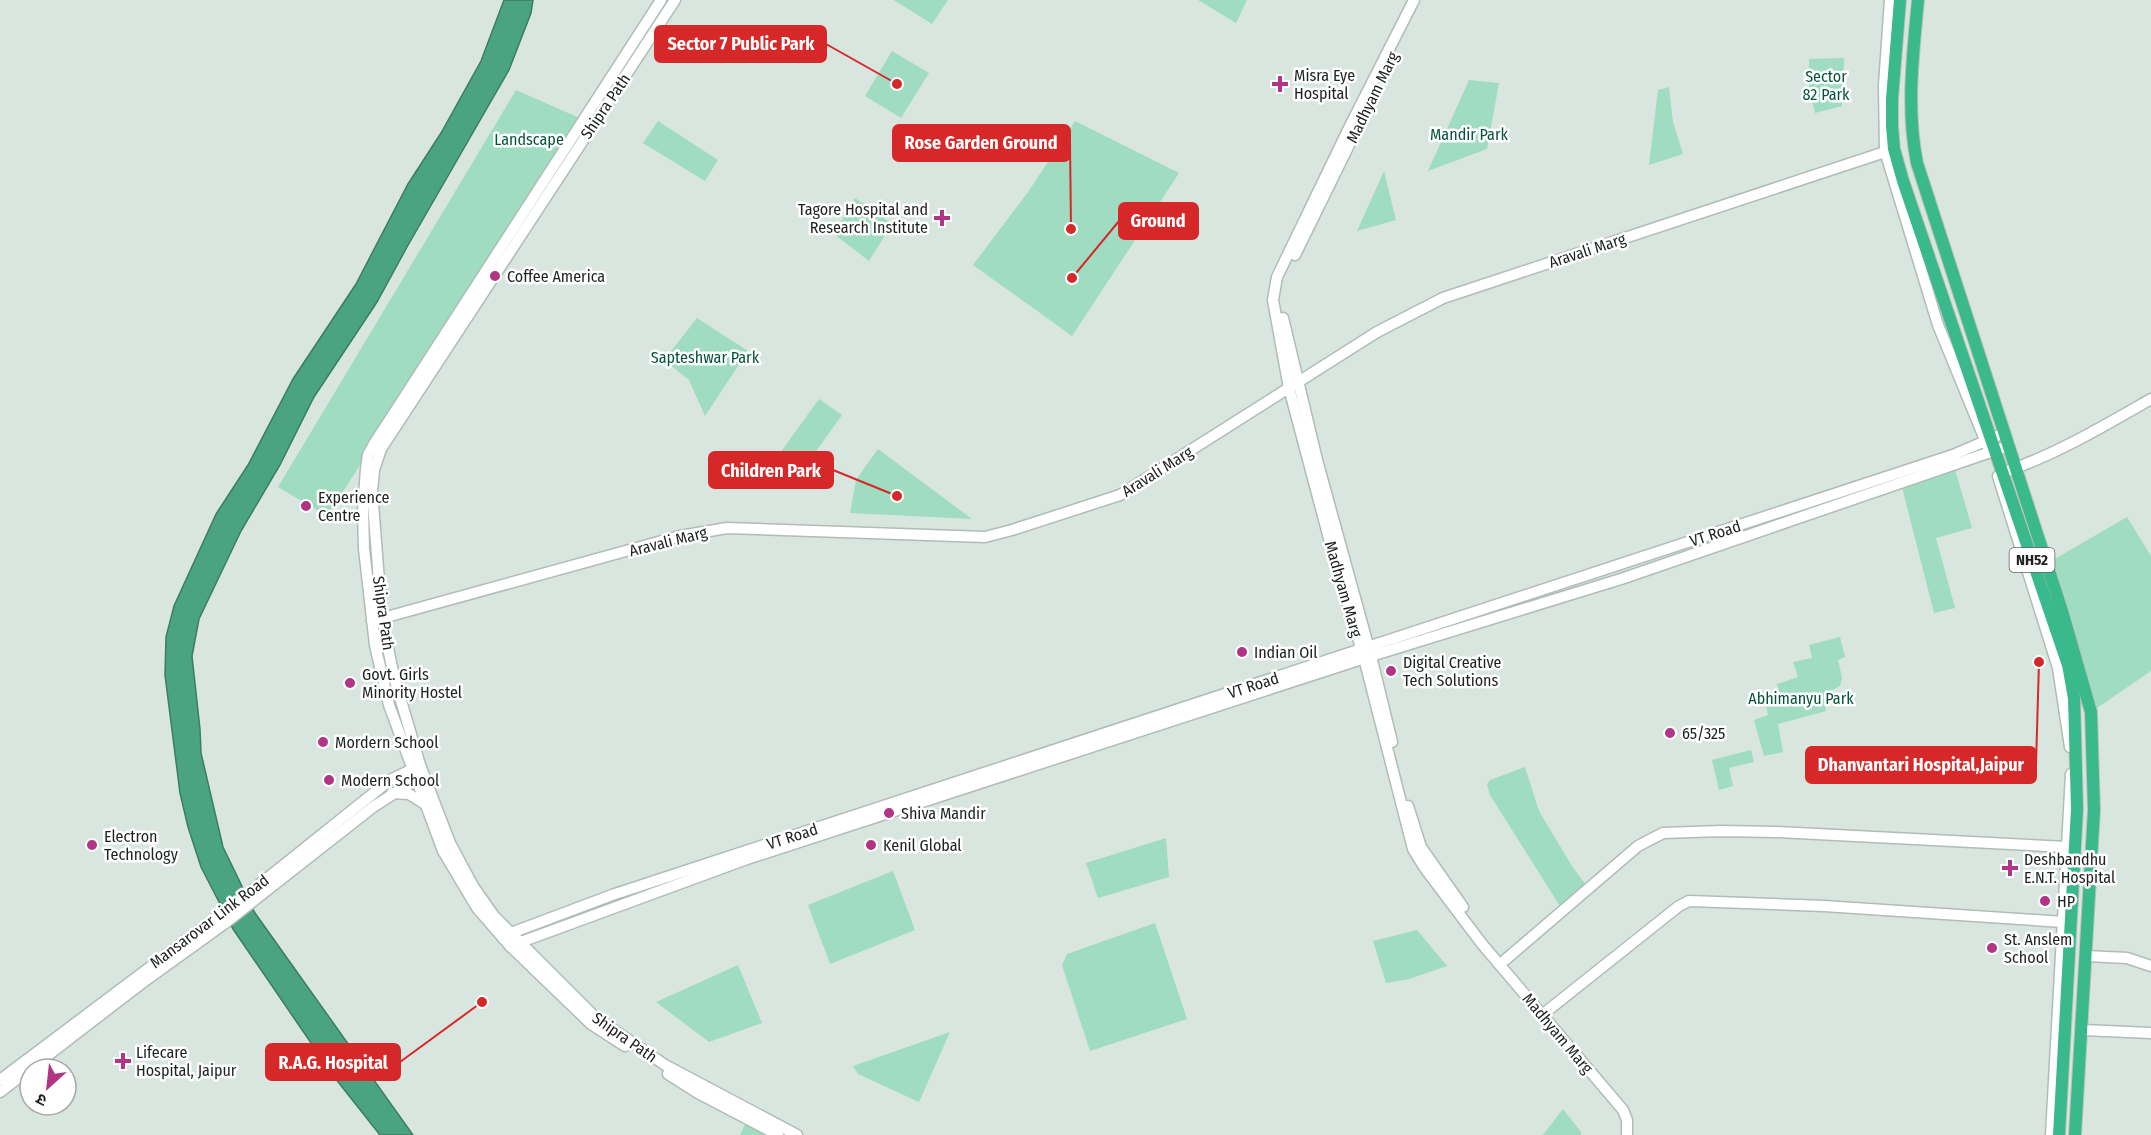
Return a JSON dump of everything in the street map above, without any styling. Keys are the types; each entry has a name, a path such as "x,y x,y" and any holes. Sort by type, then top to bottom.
{"highway":[{"name":"NH52","path":"1900,0 1890,150 1903,181 1988,440 2002,473 2067,665 2074,697 2076,820 2058,1135"},
{"name":"NH52","path":"1918,0 1911,93 1911,124 1917,163 2072,645 2091,712 2094,810 2083,1030 2075,1135"}],"street":[{"name":"Shipra Path","path":"661,0 441,337 368,455 363,511 364,549 377,620 394,677 425,804 449,864 477,908 594,1017 665,1065 797,1135"},
{"name":"Shipra Path","path":"675,0 381,449 374,470 372,491 377,620 383,683 404,746 458,859 473,886 511,940 591,1024 698,1094 778,1135"},
{"name":"Madhyam Marg","path":"1414,0 1276,277 1273,300 1293,385 1333,522 1413,849 1482,944 1631,1111 1634,1118 1634,1135"},
{"name":"Madhyam Marg","path":"1293,385 1279,289 1421,0"},
{"path":"1890,0 1884,85 1890,150"},
{"name":"Aravali Marg","path":"377,620 680,536 727,528 985,537 1012,530 1120,495 1377,332 1443,298 1890,150"},
{"path":"2002,473 2076,442 2151,399"},
{"name":"VT Road","path":"511,940 1932,462 2004,433"},
{"name":"VT Road","path":"1366,653 1621,579 2008,446"},
{"path":"1993,452 2058,668 2069,737 2070,803 2052,1135"},
{"name":"Madhyam Marg","path":"1366,653 1421,847 1474,923 1623,1110 1627,1120 1627,1135"},
{"path":"390,780 403,762 404,746"},
{"name":"Mansarovar Link Road","path":"46,1057 224,924 369,803 390,780 418,772"},
{"name":"Mansarovar Link Road","path":"0,1080 369,803 392,793 418,772"},
{"path":"392,793 409,794 425,804"},
{"path":"1505,960 1638,846 1663,832 1776,832 2066,847"},
{"path":"1545,1012 1679,906 1689,901 1824,906 2064,922"},
{"path":"2086,956 2127,958 2151,966"},
{"path":"2083,1030 2151,1033"},
{"name":"Mansarovar Link Road","path":"0,1092 18,1078"}],"green space":[{"path":"894,0 948,0 932,24"},
{"path":"1198,0 1247,0 1236,23"},
{"path":"892,51 929,73 901,118 865,96"},
{"name":"Sector 82 Park","path":"1844,58 1842,106 1815,113 1809,90 1809,59"},
{"name":"Mandir Park","path":"1469,80 1499,83 1487,149 1428,171"},
{"path":"1669,87 1673,122 1683,154 1649,165 1658,90"},
{"name":"Landscape","path":"516,90 584,120 327,516 278,487"},
{"path":"658,121 718,160 705,181 643,143"},
{"path":"1075,121 1179,173 1072,336 973,265 1028,192"},
{"path":"1384,171 1396,220 1357,231"},
{"path":"855,198 892,224 869,261 834,234"},
{"name":"Sapteshwar Park","path":"697,318 748,351 705,416 689,380 664,360"},
{"path":"819,399 842,415 804,468 770,467"},
{"path":"878,449 972,519 850,513 856,480"},
{"path":"1954,466 1972,528 1936,538 1955,608 1934,613 1901,483"},
{"path":"2127,517 2151,556 2151,671 2091,712 2046,564"},
{"name":"Abhimanyu Park","path":"1840,637 1845,657 1838,660 1842,678 1840,686 1823,695 1826,711 1778,724 1783,752 1764,756 1754,720 1768,715 1766,706 1771,697 1780,695 1777,684 1798,677 1793,662 1812,658 1809,645"},
{"path":"1751,750 1754,762 1729,768 1733,786 1719,790 1712,760"},
{"path":"1525,767 1539,811 1588,888 1563,911 1490,795 1487,784 1490,780"},
{"path":"1166,838 1169,877 1098,898 1086,863"},
{"path":"893,871 915,930 830,964 808,905"},
{"path":"1155,923 1187,1019 1090,1051 1062,965 1067,954"},
{"path":"1417,930 1447,966 1409,979 1386,983 1373,941"},
{"path":"738,965 762,1023 709,1042 656,1002"},
{"path":"950,1032 919,1102 858,1074 853,1066"},
{"path":"1563,1109 1581,1135 1543,1135"},
{"path":"747,1120 778,1135 740,1135"}],"shaded area":[{"path":"504,0 533,0 531,13 509,70 377,302 314,397 280,465 241,531 199,619 192,656 201,753 223,847 255,913 413,1135 380,1135 335,1078 233,929 201,867 180,793 165,675 166,637 174,606 216,514 248,465 293,379 356,284 408,184 441,133 481,61"}],"place":[{"name":"Sector 7 Public Park","path":"897,84"},
{"name":"Misra Eye Hospital","path":"1280,84"},
{"name":"Tagore Hospital and Research Institute","path":"942,218"},
{"name":"Rose Garden Ground","path":"1071,229"},
{"name":"Coffee America","path":"495,276"},
{"name":"Ground","path":"1072,278"},
{"name":"Children Park","path":"897,496"},
{"name":"Experience Centre","path":"306,506"},
{"name":"Indian Oil","path":"1242,652"},
{"name":"Dhanvantari Hospital,Jaipur","path":"2039,662"},
{"name":"Digital Creative Tech Solutions","path":"1391,671"},
{"name":"Govt. Girls Minority Hostel","path":"350,683"},
{"name":"65/325","path":"1670,733"},
{"name":"Mordern School","path":"323,742"},
{"name":"Modern School","path":"329,780"},
{"name":"Shiva Mandir","path":"889,813"},
{"name":"Electron Technology","path":"92,845"},
{"name":"Kenil Global","path":"871,845"},
{"name":"Deshbandhu E.N.T. Hospital","path":"2010,868"},
{"name":"HP","path":"2045,901"},
{"name":"St. Anslem School","path":"1992,948"},
{"name":"R.A.G. Hospital","path":"482,1002"},
{"name":"Lifecare Hospital, Jaipur","path":"123,1061"}]}
